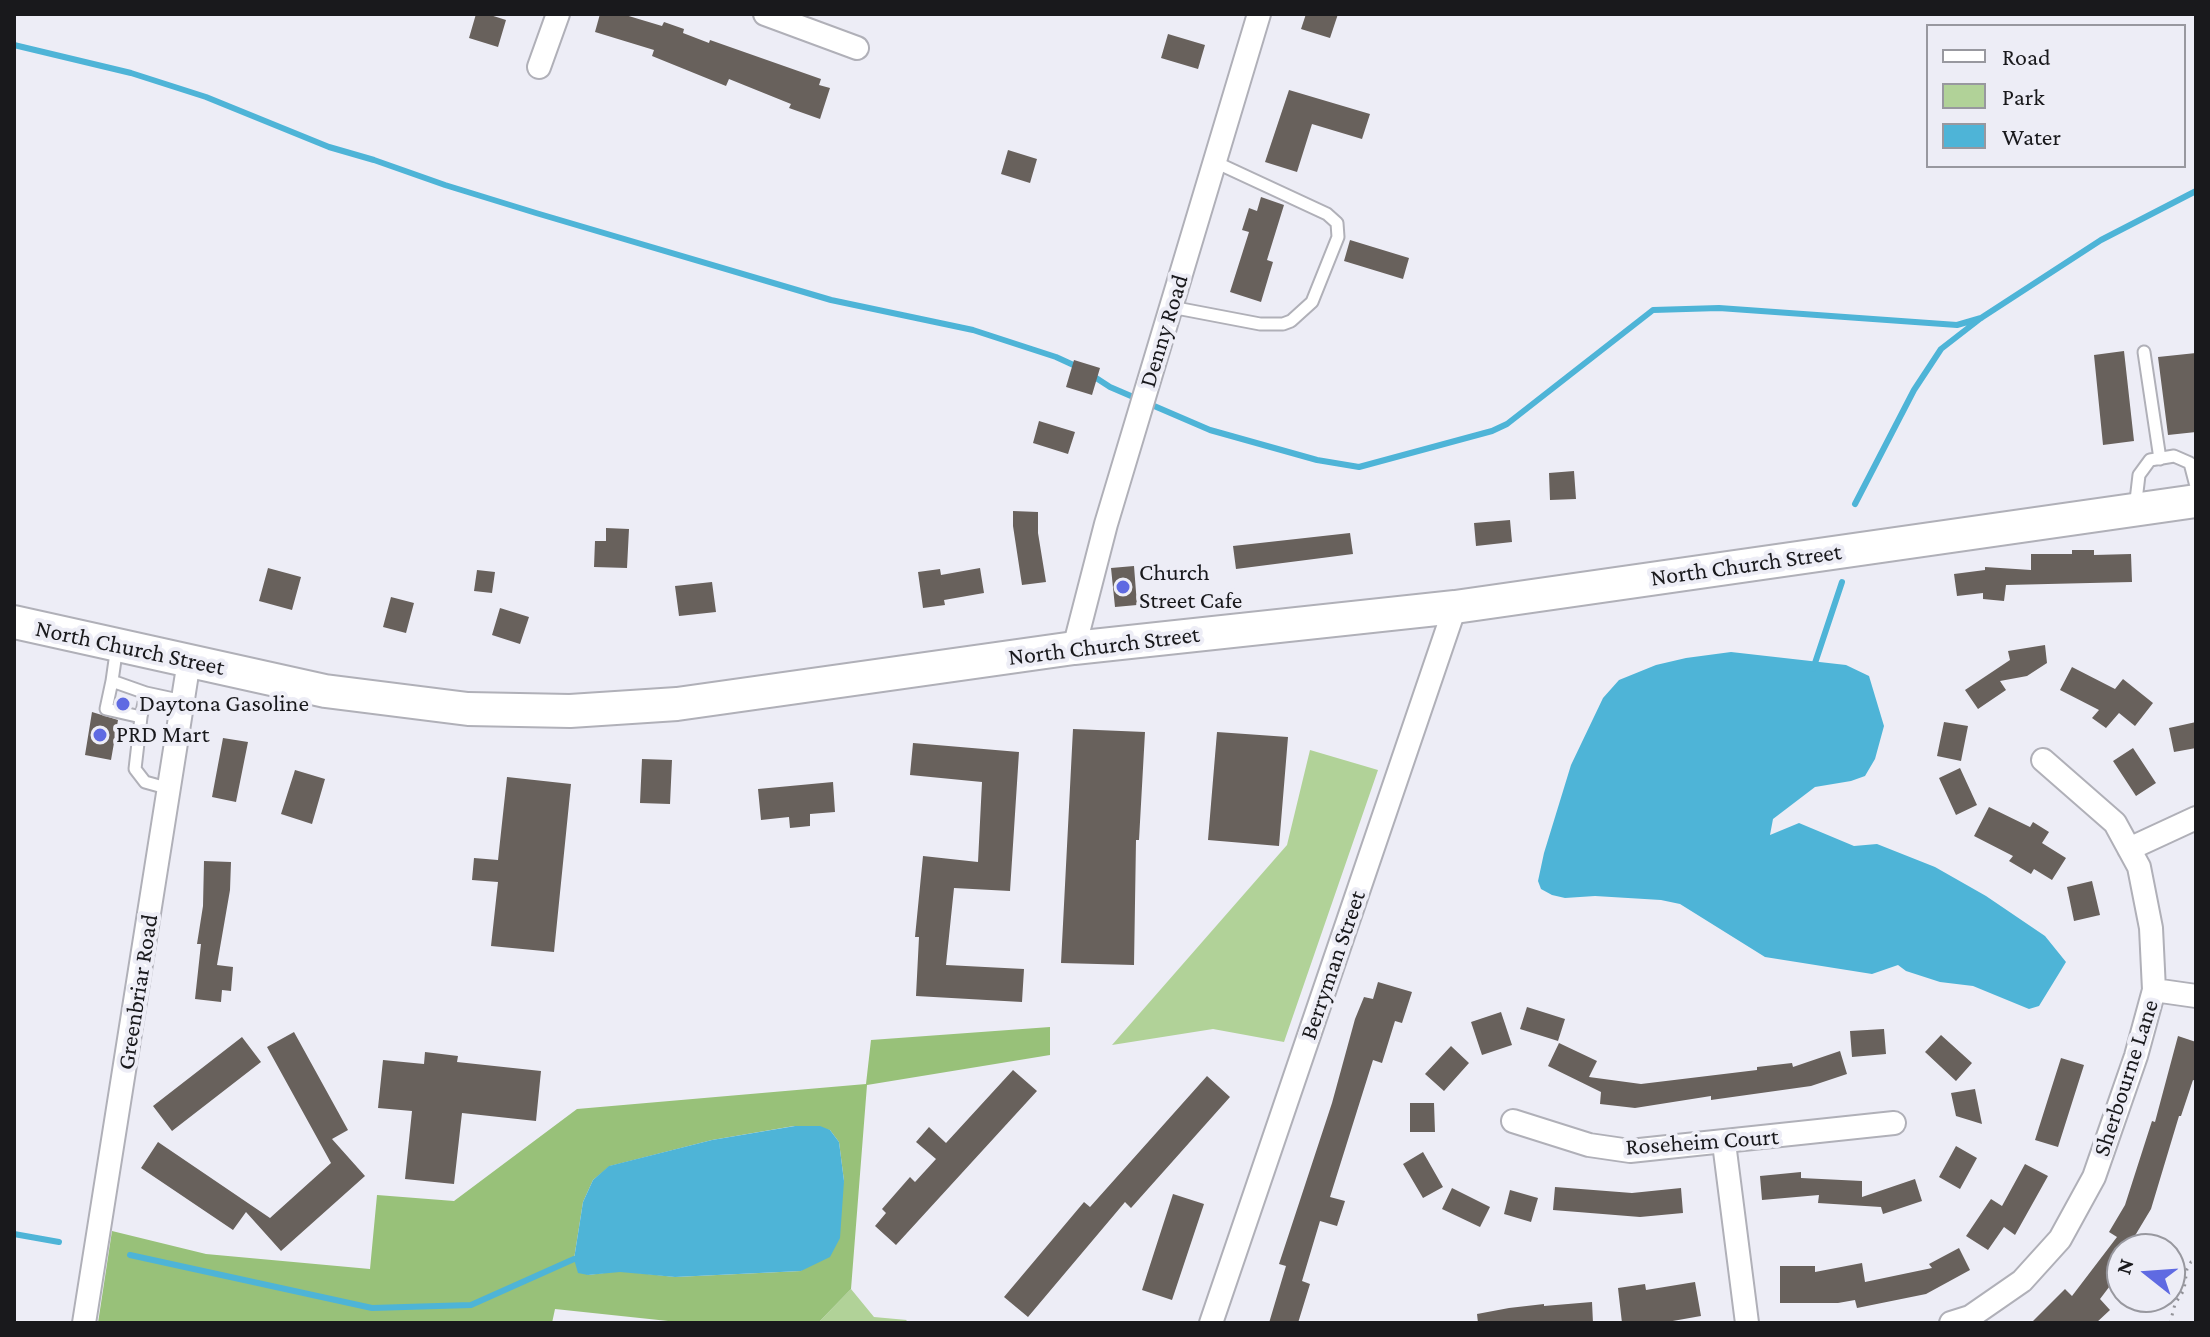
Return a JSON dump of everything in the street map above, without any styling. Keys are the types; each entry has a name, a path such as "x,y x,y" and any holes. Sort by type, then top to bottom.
{"main road":[{"name":"North Church Street","path":"14,622 325,691 468,709 570,711 677,704 1074,648 1455,607 2196,501"}],"street":[{"path":"539,67 558,14"},
{"path":"765,14 857,48"},
{"name":"Denny Road","path":"1074,648 1106,524 1259,14"},
{"name":"Berryman Street","path":"1211,1323 1455,607"},
{"name":"Greenbriar Road","path":"84,1323 189,661"},
{"name":"Sherbourne Lane","path":"1951,1323 1970,1317 2022,1281 2060,1239 2094,1177 2136,1056 2154,990 2151,928 2139,867 2115,823 2043,760"},
{"path":"2129,849 2196,818"},
{"path":"2154,990 2196,996"},
{"name":"Roseheim Court","path":"1513,1121 1589,1145 1630,1151 1894,1123"},
{"path":"1724,1143 1747,1323"}],"lane":[{"path":"1171,307 1260,324 1291,321 1312,302 1338,237 1337,223 1327,214 1215,162"},
{"path":"2144,352 2160,459"},
{"path":"2135,509 2139,475 2150,460 2174,456 2193,463 2196,486"},
{"path":"117,645 106,709 141,717"},
{"path":"112,681 183,701"},
{"path":"146,693 135,769 145,782 170,789"}],"path":[{"path":"2170,1323 2175,1304 2184,1290 2187,1269 2191,1262 2196,1261"}],"green space":[{"path":"1310,750 1378,770 1284,1042 1213,1029 1112,1045 1287,845"},
{"path":"1050,1027 1050,1055 867,1085 851,1289 818,1323 687,1323 555,1309 552,1323 98,1323 112,1231 206,1254 370,1269 377,1195 454,1201 577,1109 866,1084 871,1040","holes":["794,1126 830,1130 839,1142 844,1181 801,1271 675,1277 620,1271 588,1275 574,1259 583,1202 593,1180 610,1166 712,1140"]},
{"path":"851,1289 874,1317 907,1320 904,1323 818,1323"}],"water":[{"path":"1731,652 1846,665 1869,676 1884,726 1875,759 1865,776 1815,787 1773,819 1770,835 1799,823 1854,846 1877,844 1935,867 1986,896 2045,936 2066,962 2039,1006 2029,1009 1973,986 1940,982 1906,971 1898,965 1872,974 1765,957 1680,904 1595,896 1565,898 1541,889 1538,881 1544,853 1571,765 1603,698 1619,680 1656,665"},
{"path":"795,1126 820,1126 830,1130 839,1142 844,1181 840,1238 830,1257 801,1271 675,1277 620,1272 578,1273 574,1259 583,1202 593,1180 609,1166 712,1140"}],"building":[{"path":"476,14 506,20 498,47 469,38"},
{"path":"600,14 622,14 662,26 664,22 709,43 710,40 821,79 819,85 830,88 820,119 789,108 791,104 729,79 726,86 652,56 654,50 595,32"},
{"path":"1306,14 1338,14 1330,38 1301,29"},
{"path":"1168,34 1205,45 1198,69 1161,58"},
{"path":"1289,90 1370,114 1362,139 1312,124 1297,172 1265,162"},
{"path":"1008,150 1037,159 1030,183 1001,174"},
{"path":"1261,197 1284,205 1267,260 1273,262 1261,302 1230,292 1249,232 1242,230 1249,208 1257,211"},
{"path":"1350,240 1409,258 1403,279 1344,261"},
{"path":"2124,351 2134,441 2103,445 2094,355"},
{"path":"2196,353 2196,432 2168,435 2158,357"},
{"path":"1074,360 1100,368 1092,395 1066,387"},
{"path":"1039,421 1075,432 1068,454 1033,443"},
{"path":"1574,471 1576,499 1550,500 1549,473"},
{"path":"1013,511 1038,512 1046,582 1022,585"},
{"path":"1510,520 1512,542 1476,546 1474,523"},
{"path":"606,528 629,529 627,568 594,567 595,541 606,541"},
{"path":"1350,533 1353,554 1236,569 1233,546"},
{"path":"2072,550 2094,550 2094,555 2131,554 2132,582 2006,585 2004,601 1983,599 1983,593 1957,596 1954,574 1985,570 1985,567 2031,570 2031,554 2072,554"},
{"path":"1134,566 1137,605 1115,607 1111,568"},
{"path":"268,568 301,577 292,610 259,601"},
{"path":"980,568 984,593 944,600 945,605 923,608 918,572 940,569 941,575"},
{"path":"477,570 495,572 492,593 474,591"},
{"path":"712,582 716,612 679,616 675,586"},
{"path":"391,597 414,603 406,633 383,627"},
{"path":"500,608 529,617 520,644 492,635"},
{"path":"2045,645 2047,663 2027,676 2000,681 2006,690 1978,709 1965,690 2010,660 2008,651"},
{"path":"2072,667 2115,689 2123,679 2153,703 2135,726 2119,713 2106,728 2092,718 2099,710 2060,690"},
{"path":"92,712 118,720 111,760 85,755"},
{"path":"1944,722 1968,726 1961,761 1937,756"},
{"path":"2196,722 2196,748 2174,752 2169,728"},
{"path":"1073,729 1145,732 1139,840 1136,840 1134,965 1061,963"},
{"path":"1217,732 1288,737 1279,846 1208,840"},
{"path":"223,738 248,742 236,802 212,797"},
{"path":"913,743 1019,752 1010,891 954,888 946,965 1024,969 1022,1002 916,996 919,937 915,937 923,856 978,862 982,782 910,775"},
{"path":"2133,748 2156,783 2136,796 2113,761"},
{"path":"642,759 672,760 670,804 640,803"},
{"path":"1960,768 1977,805 1956,815 1939,778"},
{"path":"295,770 325,779 312,824 281,814"},
{"path":"507,777 571,784 554,952 491,946 498,882 472,880 474,858 498,860"},
{"path":"833,782 835,812 810,814 810,826 790,828 789,817 761,820 758,789"},
{"path":"1989,807 2030,827 2033,822 2049,832 2042,843 2066,858 2052,880 2034,869 2031,874 2009,861 2013,856 1974,836"},
{"path":"204,861 231,862 230,890 217,965 233,967 231,991 222,990 221,1002 195,999 201,944 197,944 203,906"},
{"path":"2092,881 2100,915 2074,921 2067,887"},
{"path":"1378,982 1412,992 1402,1023 1395,1021 1382,1063 1373,1060 1330,1197 1345,1201 1337,1226 1320,1221 1302,1281 1310,1284 1298,1323 1269,1323 1286,1266 1279,1264 1332,1103 1355,1019 1364,997 1373,999"},
{"path":"1527,1007 1565,1019 1558,1041 1520,1029"},
{"path":"1501,1012 1512,1045 1482,1055 1471,1022"},
{"path":"1884,1029 1886,1054 1852,1057 1850,1031"},
{"path":"294,1032 348,1130 332,1139 365,1176 281,1251 246,1212 233,1230 141,1168 158,1142 270,1218 331,1163 267,1047"},
{"path":"1941,1035 1972,1063 1956,1081 1925,1052"},
{"path":"2178,1036 2196,1042 2196,1081 2193,1080 2179,1116 2151,1209 2137,1233 2111,1233 2125,1205 2152,1121 2155,1122"},
{"path":"242,1037 261,1062 172,1131 153,1106"},
{"path":"1559,1043 1597,1061 1589,1077 1641,1084 1792,1063 1793,1067 1840,1051 1847,1074 1811,1086 1711,1100 1711,1096 1635,1108 1600,1104 1601,1092 1548,1066"},
{"path":"1451,1046 1469,1063 1444,1091 1425,1074"},
{"path":"425,1052 458,1056 457,1062 541,1071 536,1121 462,1113 454,1184 405,1179 412,1111 378,1108 383,1060 424,1064"},
{"path":"2061,1058 2084,1065 2058,1147 2035,1140"},
{"path":"1013,1070 1037,1091 896,1245 875,1226 886,1213 882,1209 910,1177 915,1182 936,1159 916,1142 929,1127 946,1143"},
{"path":"1207,1076 1230,1097 1131,1208 1125,1202 1028,1317 1004,1297 1084,1202 1090,1207"},
{"path":"1975,1089 1982,1124 1956,1116 1951,1093"},
{"path":"1410,1103 1434,1103 1435,1132 1410,1132"},
{"path":"1956,1146 1977,1158 1960,1189 1939,1177"},
{"path":"1423,1152 1443,1187 1423,1198 1403,1164"},
{"path":"2025,1164 2048,1176 2015,1235 2004,1227 1988,1250 1966,1236 1991,1199 2002,1206"},
{"path":"1801,1172 1801,1178 1862,1181 1862,1197 1915,1179 1922,1201 1883,1214 1881,1207 1818,1203 1819,1195 1762,1200 1760,1176"},
{"path":"1555,1187 1632,1193 1681,1188 1683,1213 1640,1217 1553,1210"},
{"path":"1452,1188 1490,1207 1480,1227 1442,1209"},
{"path":"1510,1190 1538,1198 1531,1222 1504,1214"},
{"path":"1173,1194 1204,1204 1172,1300 1142,1290"},
{"path":"1959,1248 1970,1270 1926,1294 1857,1308 1855,1300 1780,1303 1780,1266 1815,1266 1815,1272 1862,1263 1865,1282 1932,1268 1929,1264"},
{"path":"2106,1251 2106,1291 2100,1299 2106,1306 2107,1313 2096,1323 2031,1323 2065,1289 2072,1296"},
{"path":"1695,1282 1701,1316 1667,1322 1622,1323 1618,1288 1645,1284 1646,1290"},
{"path":"1592,1302 1593,1323 1478,1323 1477,1314 1509,1308"}],"waterway":[{"path":"14,45 131,73 206,97 329,147 536,213 831,300 973,330 1080,368"},
{"path":"1855,504 1914,390 1941,349 1981,318 2101,240 2196,191"},
{"path":"1090,374 1110,387 1210,430 1317,460 1359,467 1492,431 1507,424 1653,310 1719,308 1957,325 1981,318"},
{"path":"1813,669 1842,582"},
{"path":"14,1234 59,1242"},
{"path":"130,1255 372,1308 471,1305 574,1259"}],"place":[{"name":"Church Street Cafe","path":"1123,587"},
{"name":"Daytona Gasoline","path":"123,704"},
{"name":"PRD Mart","path":"100,735"}]}
